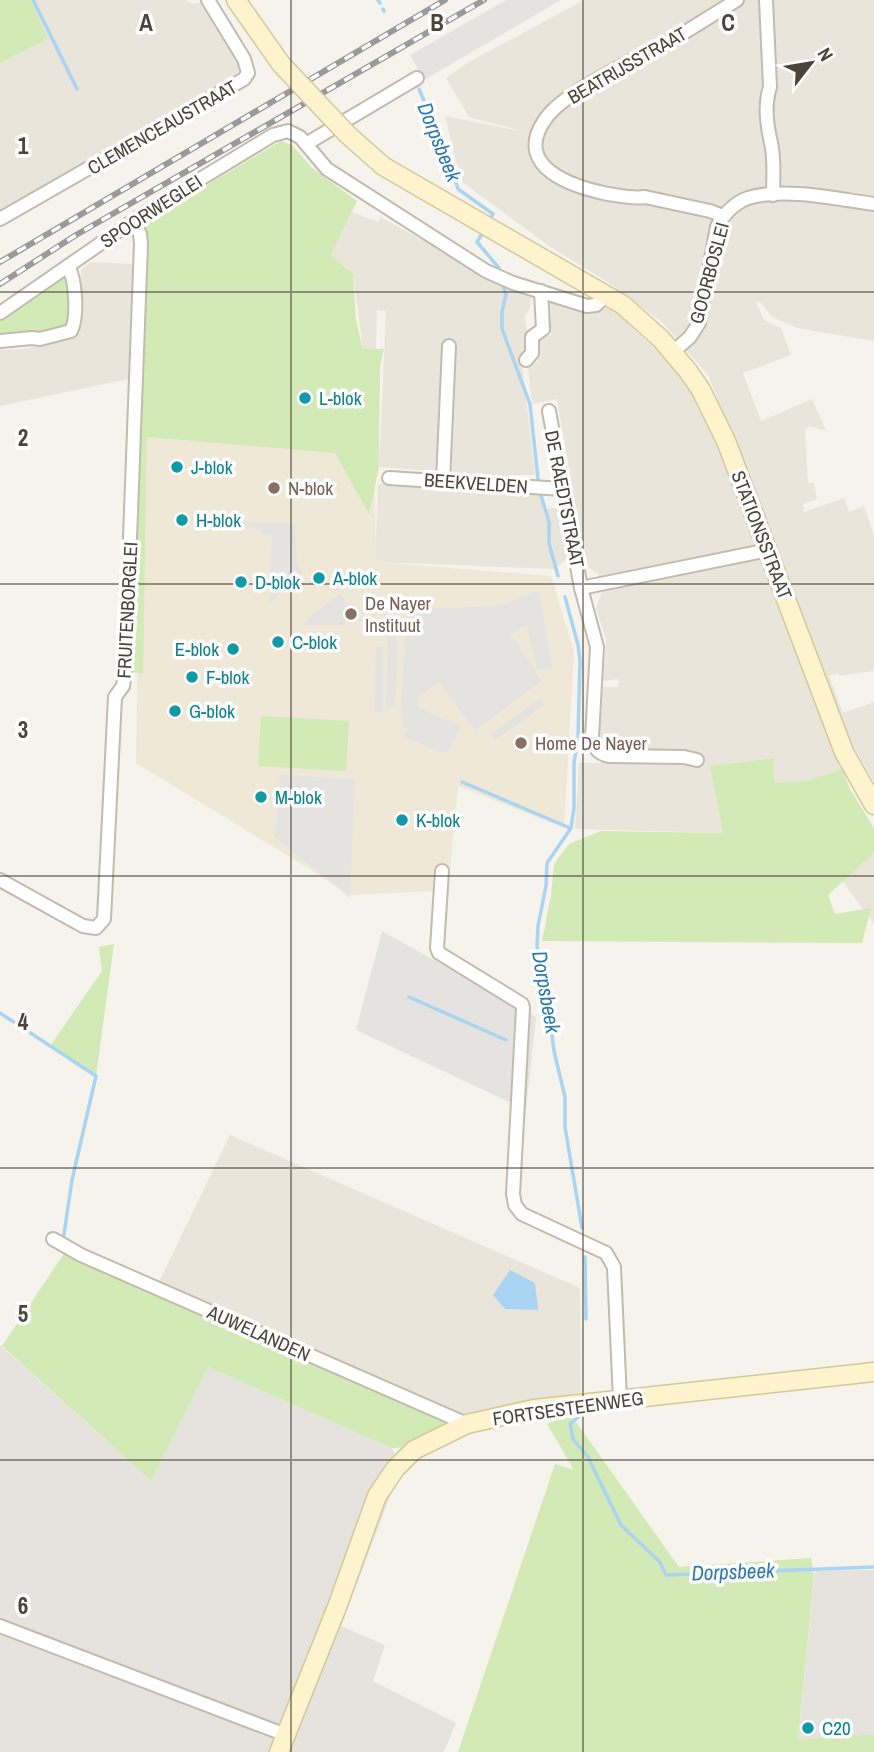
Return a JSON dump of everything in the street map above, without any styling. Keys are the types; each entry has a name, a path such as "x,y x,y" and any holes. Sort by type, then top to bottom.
{"street":[{"name":"CLEMENCEAUSTRAAT","path":"0,219 244,79 247,73 244,59 208,0"},
{"name":"STATIONSSTRAAT","path":"236,0 281,64 348,135 383,166 606,295 641,320 673,352 711,408 768,550 829,716 844,752 874,805"},
{"name":"BEATRIJSSTRAAT","path":"723,215 645,197 635,199 583,189 550,172 542,163 537,143 545,118 568,97 642,55 653,52 737,0"},
{"path":"766,0 769,88 766,99 773,195"},
{"path":"417,78 306,144 327,169 486,271 513,283 587,306 596,305 606,295"},
{"name":"SPOORWEGLEI","path":"0,313 133,221 281,132 295,132 306,144"},
{"name":"GOORBOSLEI","path":"673,352 690,337 699,323 717,227 723,215 748,198 773,195 818,196 874,204"},
{"name":"FRUITENBORGLEI","path":"0,880 83,926 96,928 104,919 115,697 123,686 125,672 130,562 141,244 133,221"},
{"path":"0,341 40,339 71,331 74,326 75,298 73,278 68,266"},
{"path":"526,360 532,354 532,337 544,329 541,291"},
{"path":"443,481 449,346"},
{"name":"DE RAEDTSTRAAT","path":"549,411 581,587 597,647 592,737 594,748 600,754 609,756 684,757 697,760"},
{"name":"BEEKVELDEN","path":"389,478 563,489"},
{"path":"581,587 768,550"},
{"path":"442,871 437,948 439,953 522,1004 523,1008 513,1194 515,1205 522,1214 606,1253 614,1267 620,1400"},
{"name":"AUWELANDEN","path":"52,1239 81,1255 467,1424"},
{"name":"FORTSESTEENWEG","path":"0,1626 282,1744 337,1607 377,1496 395,1469 414,1450 467,1424 534,1409 874,1372"}],"shaded area":[{"path":"31,0 201,2 238,63 238,72 0,213 0,63 48,39"},
{"path":"506,0 561,0 424,80 410,55"},
{"path":"584,0 874,0 874,341 797,328 772,317 760,302 756,302 764,320 781,328 791,355 743,373 761,421 812,399 826,431 809,426 805,430 808,483 814,483 817,499 803,504 804,512 844,498 849,512 864,506 874,536 874,671 829,676 843,713 874,702 874,782 845,731 780,556 708,375 662,322 609,283 549,246 461,181 445,116 530,133 469,117 446,78 467,63"},
{"path":"352,212 378,222 380,217 513,289 532,296 528,313 525,313 528,351 522,364 535,475 509,475 507,490 541,492 546,509 575,505 557,399 533,404 530,388 528,364 538,362 536,339 551,335 545,300 590,311 610,306 624,313 630,326 668,360 697,400 765,562 842,769 806,781 773,784 773,758 710,766 723,833 874,830 874,924 843,882 812,859 725,840 722,833 575,829 579,763 602,763 599,740 603,687 618,687 619,679 603,681 606,639 596,608 602,591 599,574 588,567 582,546 555,569 375,562 378,484 432,486 433,471 379,467 386,311 377,310 376,349 363,349 353,274 331,255"},
{"path":"91,262 133,264 128,379 0,406 0,350 23,349 72,339 80,331 81,270"},
{"name":"De Nayer Instituut","path":"373,356 376,562 551,576 574,652 564,828 458,786 449,879 432,891 352,895 136,763 139,577 146,498 147,437"},
{"path":"238,521 295,524 297,564 303,572 269,603 272,536 261,535 261,529 238,528"},
{"path":"539,591 552,669 537,669 527,625 510,634 542,681 475,730 439,682 419,696 417,707 461,726 449,751 443,753 404,737 407,729 404,727 401,709 407,609 499,606"},
{"path":"340,593 348,605 344,625 305,625 310,617"},
{"path":"394,629 398,645 395,707 386,706 388,644 383,631"},
{"path":"376,647 383,647 383,714 374,712"},
{"path":"540,698 544,705 495,740 491,734"},
{"path":"280,775 355,779 350,898 275,837"},
{"path":"382,931 536,1017 526,1110 356,1030"},
{"path":"230,1135 580,1288 581,1393 457,1417 158,1284"},
{"path":"0,1345 151,1481 208,1367 392,1448 404,1473 390,1496 341,1626 385,1645 373,1681 456,1723 444,1752 0,1752"},
{"path":"874,1570 874,1734 798,1741 815,1571"}],"green space":[{"path":"0,0 31,0 48,39 0,63"},
{"path":"281,141 292,145 311,167 357,201 331,255 353,274 356,320 363,349 384,349 380,367 379,467 369,514 335,453 147,437 143,674 117,669 134,241 148,220"},
{"path":"62,277 69,283 71,298 68,325 39,335 0,336 0,319"},
{"path":"261,716 349,721 346,771 258,766"},
{"path":"774,758 774,783 806,781 842,769 850,789 874,828 874,853 828,895 835,914 871,908 862,943 542,941 554,864 569,844 601,831 723,833 710,766"},
{"path":"114,944 96,1076 50,1046 102,971 99,947"},
{"path":"65,1252 89,1266 451,1422 409,1447 392,1448 208,1367 151,1481 2,1346"},
{"path":"569,1412 679,1567 811,1558 814,1576 798,1740 874,1734 874,1752 458,1752 555,1464 574,1470 547,1424"}],"water":[{"path":"510,1270 535,1283 538,1310 505,1309 493,1295"}],"waterway":[{"path":"33,0 77,89"},
{"name":"Dorpsbeek","path":"419,89 448,157 458,189 493,214 491,218"},
{"name":"Dorpsbeek","path":"482,234 477,242 499,268"},
{"name":"Dorpsbeek","path":"503,285 506,295 502,311 502,329 530,404 538,479"},
{"name":"Dorpsbeek","path":"540,492 549,522 549,543 558,576"},
{"name":"Dorpsbeek","path":"565,597 580,660 574,808 571,828 547,863 537,947 543,960 554,1051 565,1097 565,1127 582,1228"},
{"path":"462,782 570,828"},
{"path":"409,997 506,1040"},
{"path":"0,1013 96,1076 72,1180 63,1241"},
{"name":"Dorpsbeek","path":"585,1257 586,1319"},
{"name":"Dorpsbeek","path":"583,1413 570,1424 573,1439 588,1457 621,1525 660,1562 666,1575 874,1567"}],"railway":[{"path":"0,262 445,0"},
{"path":"0,284 76,235 484,0"}],"place":[{"name":"L-blok","path":"305,398"},
{"name":"J-blok","path":"177,467"},
{"name":"N-blok","path":"274,488"},
{"name":"H-blok","path":"182,520"},
{"name":"A-blok","path":"319,578"},
{"name":"D-blok","path":"241,582"},
{"name":"De Nayer Instituut","path":"351,614"},
{"name":"C-blok","path":"278,642"},
{"name":"E-blok","path":"233,649"},
{"name":"F-blok","path":"192,677"},
{"name":"G-blok","path":"175,711"},
{"name":"Home De Nayer","path":"521,743"},
{"name":"M-blok","path":"261,797"},
{"name":"K-blok","path":"402,820"},
{"name":"C20","path":"808,1728"}]}
